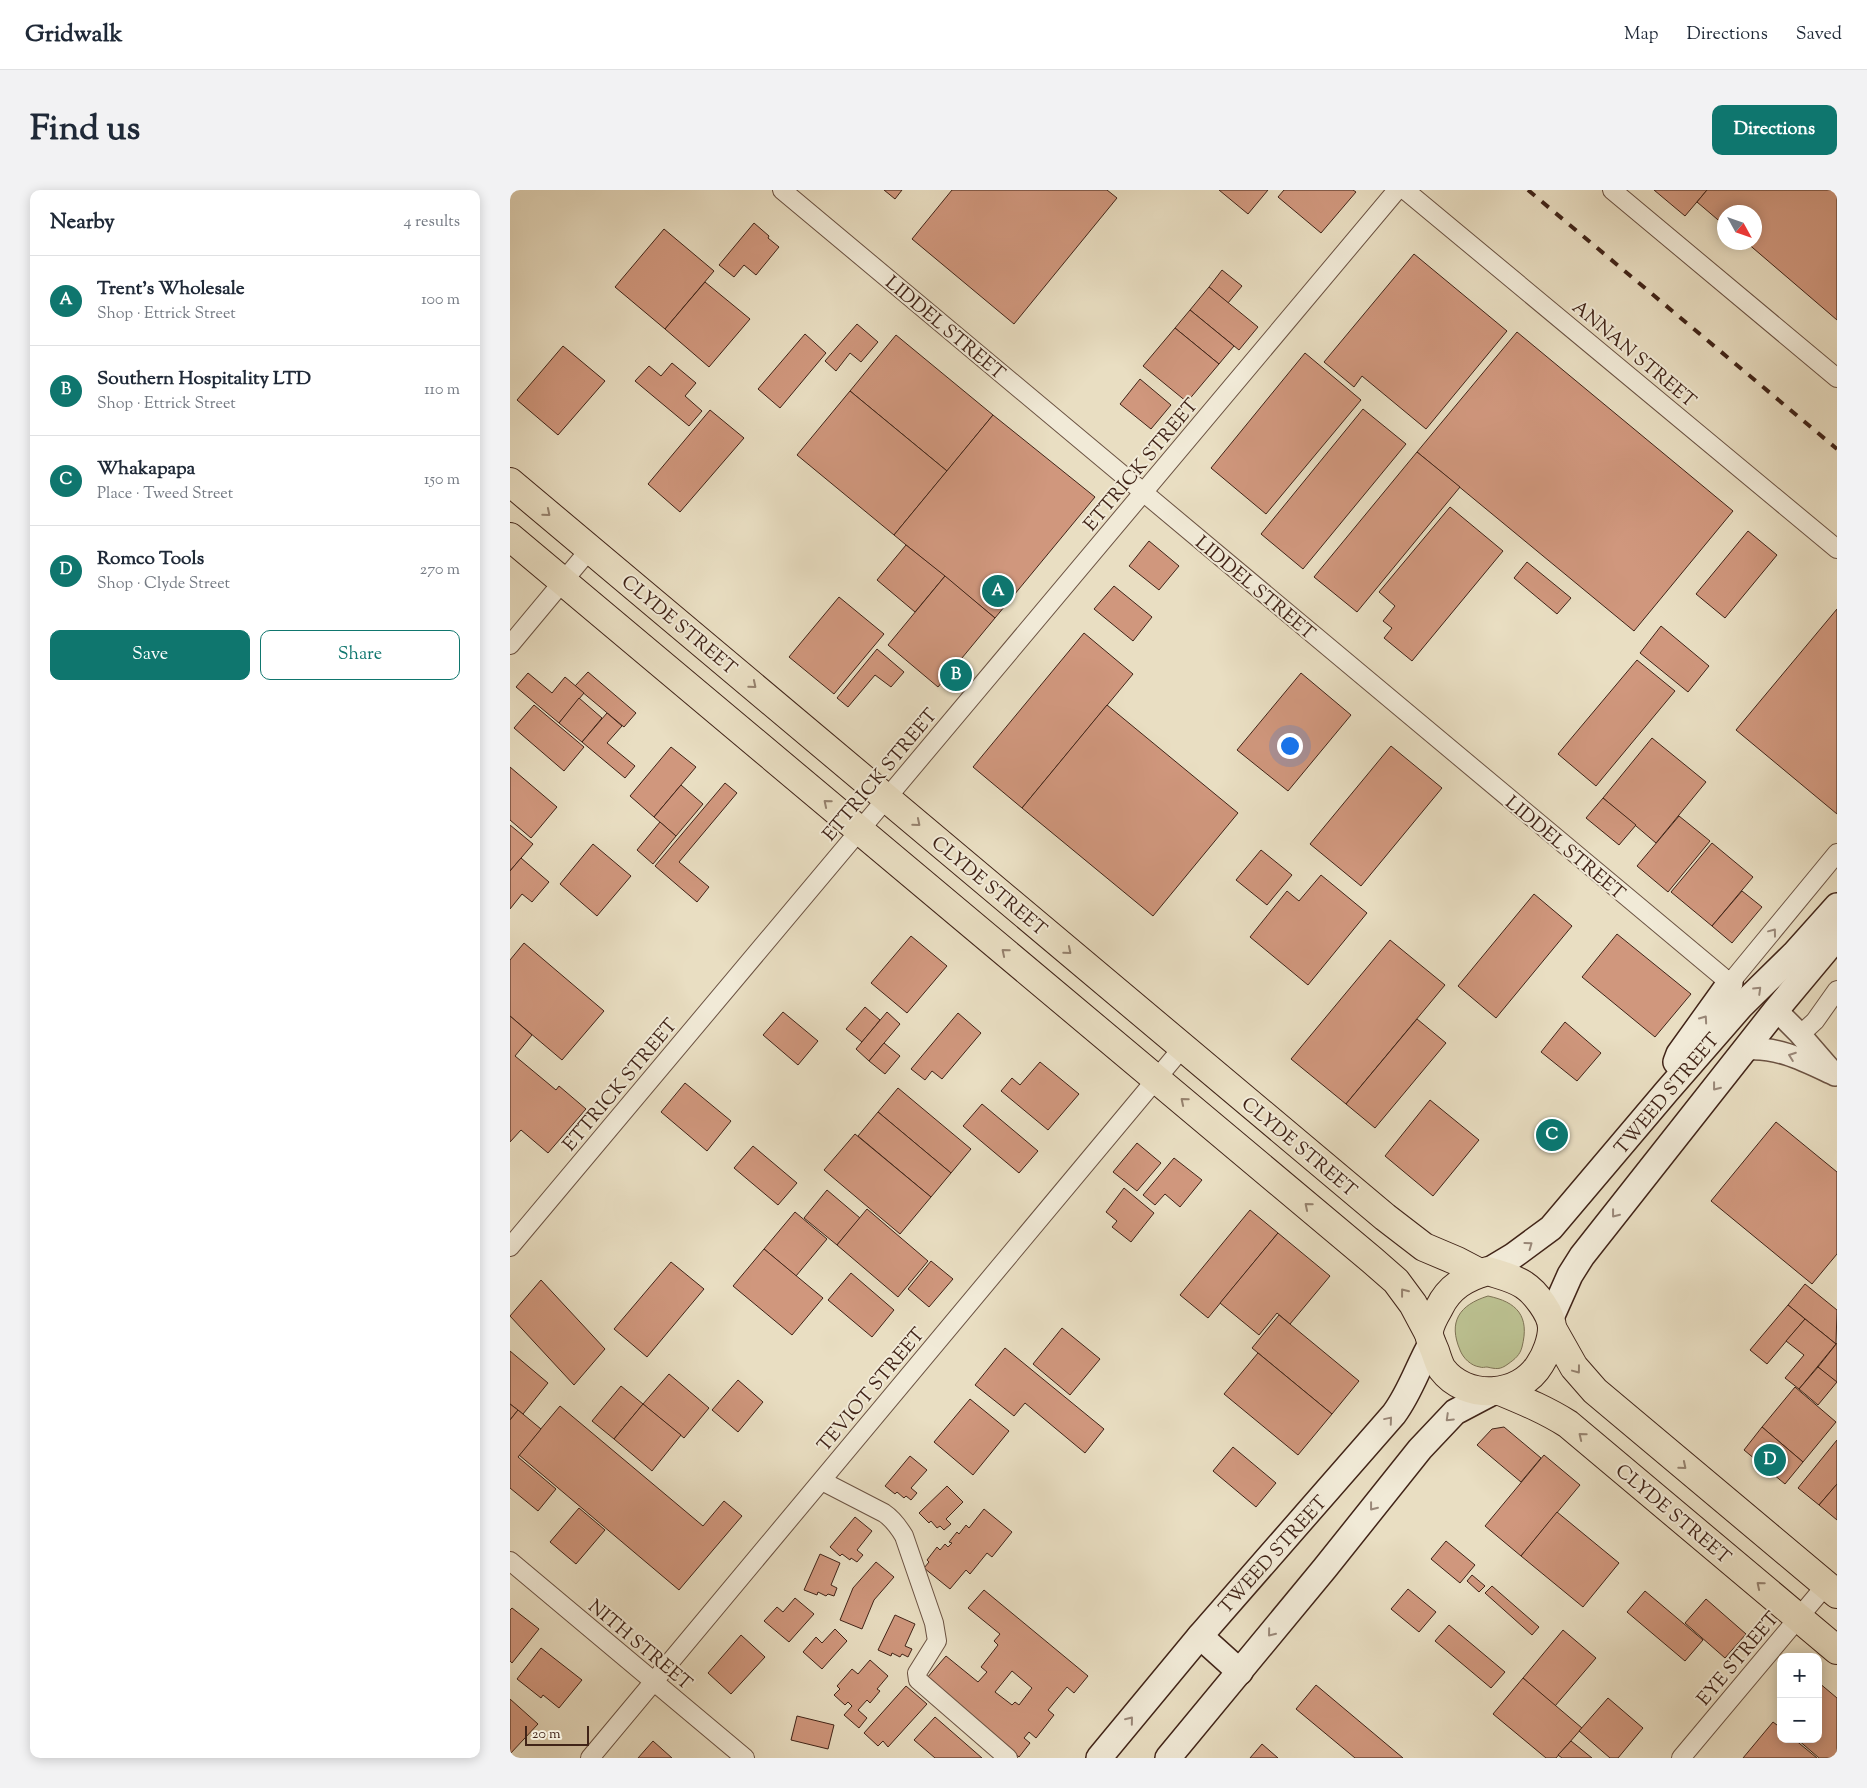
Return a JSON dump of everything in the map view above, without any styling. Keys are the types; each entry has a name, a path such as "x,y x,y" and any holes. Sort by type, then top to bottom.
{"highway":[{"name":"CLYDE STREET","path":"510,482 1396,1226 1424,1247 1484,1272 1523,1284 1536,1295 1574,1367 1594,1391 1831,1589"},
{"name":"CLYDE STREET","path":"510,537 1396,1281 1413,1304 1431,1338 1442,1368 1452,1379 1466,1387 1496,1392 1532,1403 1568,1424 1837,1650"},
{"path":"1431,1338 1432,1323 1443,1299 1452,1287 1484,1272"},
{"path":"1496,1392 1515,1386 1528,1378 1539,1366 1547,1351 1551,1324"}],"main road":[{"name":"TWEED STREET","path":"1484,1272 1513,1256 1551,1228 1741,1006 1794,954 1837,906"},
{"name":"TWEED STREET","path":"1551,1324 1570,1275 1582,1256 1776,1010 1837,937"},
{"path":"1667,1091 1679,1054 1730,983"},
{"path":"1667,1091 1700,1068 1744,1024 1758,1016 1776,1010"},
{"name":"TWEED STREET","path":"1099,1758 1200,1636 1394,1414 1412,1386 1431,1338"},
{"path":"1168,1758 1437,1430 1455,1412 1496,1392"},
{"path":"1200,1636 1240,1672"}],"street":[{"name":"LIDDEL STREET","path":"782,190 1730,983"},
{"name":"ETTRICK STREET","path":"510,1247 1397,190"},
{"name":"ANNAN STREET","path":"1405,190 1837,550"},
{"path":"1612,190 1837,378"},
{"path":"510,645 590,549"},
{"path":"1730,983 1837,853"},
{"path":"1800,1034 1815,1021 1837,990"},
{"path":"1776,1010 1800,1034 1836,1076"},
{"name":"TEVIOT STREET","path":"590,1758 1183,1047"},
{"path":"1746,1048 1767,1049 1778,1052 1810,1063 1836,1076"},
{"path":"822,1481 884,1513 893,1519 899,1527 904,1536 924,1599 934,1623 937,1641 917,1673 918,1680 1008,1758"},
{"name":"NITH STREET","path":"510,1562 745,1758"},
{"name":"EYE STREET","path":"1681,1758 1799,1618 1831,1589"}],"green space":[{"path":"1488,1296 1507,1302 1514,1307 1519,1312 1524,1327 1522,1347 1517,1357 1503,1367 1498,1368 1477,1366 1468,1361 1460,1350 1455,1331 1456,1323 1463,1310 1470,1304"}],"building":[{"path":"884,190 902,190 895,199"},
{"path":"952,190 1107,190 1117,198 1014,324 912,239"},
{"path":"1219,190 1268,190 1248,214"},
{"path":"1284,190 1353,190 1356,192 1321,233 1278,197"},
{"path":"1654,190 1707,190 1685,216"},
{"path":"1707,190 1837,190 1837,320 1755,250 1762,250 1762,205 1717,205 1717,219 1697,202"},
{"path":"754,223 779,247 756,275 744,265 734,277 719,265"},
{"path":"664,229 714,271 665,329 615,287"},
{"path":"1414,254 1507,331 1426,429 1362,376 1354,387 1324,362"},
{"path":"1222,270 1242,286 1228,303 1209,287"},
{"path":"705,282 750,319 709,367 665,329"},
{"path":"1209,287 1258,327 1239,350 1190,310"},
{"path":"1190,310 1234,346 1219,364 1175,328"},
{"path":"857,324 878,342 861,362 850,353 836,371 825,361"},
{"path":"1175,328 1219,364 1187,402 1143,366"},
{"path":"1517,332 1733,511 1634,631 1417,452"},
{"path":"805,334 826,353 780,408 758,389"},
{"path":"896,335 993,415 947,471 850,391"},
{"path":"563,346 605,381 558,435 517,400"},
{"path":"1305,353 1361,400 1266,514 1211,468"},
{"path":"672,363 696,383 685,396 702,411 689,426 635,381 649,366 661,376"},
{"path":"1140,379 1171,405 1151,429 1120,404"},
{"path":"850,391 947,471 894,535 797,455"},
{"path":"1363,409 1406,444 1303,569 1261,534"},
{"path":"710,410 744,438 680,512 648,484"},
{"path":"993,415 1095,497 995,618 894,535"},
{"path":"1417,452 1460,487 1357,612 1314,577"},
{"path":"1450,507 1503,551 1412,661 1384,638 1392,628 1383,621 1395,606 1379,592"},
{"path":"1748,531 1777,555 1725,618 1696,594"},
{"path":"1149,541 1179,566 1159,590 1129,566"},
{"path":"906,545 945,576 915,612 877,580"},
{"path":"1527,562 1571,598 1557,614 1514,578"},
{"path":"945,576 995,618 938,687 888,645"},
{"path":"1114,586 1152,617 1133,641 1094,609"},
{"path":"839,597 884,634 834,694 789,657"},
{"path":"1837,609 1837,814 1736,730"},
{"path":"1661,626 1709,666 1688,692 1640,653"},
{"path":"1084,633 1133,674 1022,808 973,767"},
{"path":"877,649 904,672 891,687 875,675 848,707 837,698"},
{"path":"1637,660 1675,691 1596,786 1558,754"},
{"path":"588,672 636,713 624,727 575,686"},
{"path":"528,673 552,693 565,677 584,693 559,723 516,687"},
{"path":"1301,673 1351,715 1288,791 1237,750"},
{"path":"579,698 602,718 582,742 559,723"},
{"path":"534,705 584,747 564,771 514,728"},
{"path":"1107,705 1238,813 1153,916 1022,808"},
{"path":"607,713 622,726 607,743 635,766 625,778 582,742"},
{"path":"1652,738 1706,782 1656,843 1603,798"},
{"path":"1391,746 1442,788 1361,886 1310,844"},
{"path":"671,747 696,767 654,817 630,796"},
{"path":"510,767 557,807 531,838 510,820"},
{"path":"725,783 737,793 679,862 709,887 697,902 655,866"},
{"path":"681,785 703,804 676,836 654,817"},
{"path":"1603,798 1636,825 1619,845 1586,818"},
{"path":"1679,816 1710,841 1668,892 1637,866"},
{"path":"660,822 676,836 653,864 637,850"},
{"path":"510,825 533,844 510,871"},
{"path":"1712,843 1753,877 1712,926 1671,892"},
{"path":"593,844 631,876 597,916 560,884"},
{"path":"1261,850 1292,875 1267,905 1236,880"},
{"path":"521,858 549,882 532,902 522,894 510,909 510,871"},
{"path":"1321,875 1367,913 1308,985 1250,937 1287,891 1299,901"},
{"path":"1742,891 1762,907 1732,943 1712,926"},
{"path":"1534,894 1572,926 1496,1018 1458,986"},
{"path":"1617,934 1691,994 1655,1037 1582,977"},
{"path":"911,936 947,966 907,1013 871,983"},
{"path":"1390,940 1445,985 1346,1104 1291,1059"},
{"path":"524,943 604,1011 562,1060 510,1016 510,960"},
{"path":"865,1007 880,1020 862,1042 846,1029"},
{"path":"783,1012 818,1041 798,1065 763,1035"},
{"path":"887,1012 900,1024 869,1061 856,1049"},
{"path":"958,1013 981,1033 942,1079 932,1071 925,1080 911,1069"},
{"path":"510,1016 532,1035 515,1056 556,1090 559,1086 586,1109 548,1153 521,1130 510,1142"},
{"path":"1417,1019 1446,1043 1375,1128 1346,1104"},
{"path":"1565,1022 1601,1053 1577,1081 1541,1052"},
{"path":"884,1043 900,1056 885,1074 869,1061"},
{"path":"1040,1062 1079,1094 1048,1130 1001,1091 1012,1078 1020,1085"},
{"path":"685,1083 731,1121 707,1151 661,1112"},
{"path":"898,1088 971,1149 951,1173 878,1112"},
{"path":"1430,1100 1479,1140 1433,1196 1385,1156"},
{"path":"982,1104 1038,1151 1019,1173 963,1126"},
{"path":"878,1112 951,1173 931,1197 858,1136"},
{"path":"1776,1122 1837,1172 1837,1254 1812,1284 1711,1201"},
{"path":"855,1134 931,1197 900,1234 824,1170"},
{"path":"1137,1143 1161,1163 1137,1191 1113,1172"},
{"path":"753,1146 797,1183 778,1205 734,1168"},
{"path":"1174,1158 1202,1180 1180,1207 1165,1194 1155,1205 1143,1195"},
{"path":"1124,1188 1154,1213 1131,1242 1112,1227 1117,1221 1106,1212"},
{"path":"827,1190 860,1218 837,1245 804,1218"},
{"path":"867,1209 928,1261 898,1297 837,1245"},
{"path":"1250,1210 1278,1233 1208,1318 1180,1295"},
{"path":"795,1212 827,1239 796,1276 764,1249"},
{"path":"1278,1233 1330,1276 1290,1324 1277,1313 1259,1335 1220,1303"},
{"path":"764,1249 823,1298 792,1335 733,1286"},
{"path":"931,1261 953,1279 929,1307 908,1289"},
{"path":"671,1262 704,1289 647,1357 614,1329"},
{"path":"851,1273 894,1310 872,1337 828,1300"},
{"path":"541,1280 605,1349 574,1385 510,1316"},
{"path":"1805,1284 1837,1310 1836,1344 1788,1305"},
{"path":"1788,1305 1805,1319 1767,1364 1750,1350"},
{"path":"1279,1315 1359,1381 1332,1414 1252,1348"},
{"path":"1805,1319 1836,1344 1799,1389 1785,1378 1804,1355 1786,1341"},
{"path":"1062,1328 1100,1359 1070,1395 1033,1364"},
{"path":"1837,1343 1837,1383 1818,1367"},
{"path":"1005,1348 1104,1429 1085,1453 1025,1403 1014,1416 975,1385"},
{"path":"510,1351 548,1383 523,1414 510,1404"},
{"path":"1258,1353 1332,1414 1298,1455 1224,1394"},
{"path":"1818,1367 1837,1382 1818,1405 1799,1389"},
{"path":"669,1374 709,1408 684,1438 643,1404"},
{"path":"738,1380 763,1402 738,1432 712,1410"},
{"path":"621,1386 643,1404 614,1439 592,1421"},
{"path":"1795,1387 1836,1422 1803,1462 1762,1427"},
{"path":"970,1399 1009,1431 973,1475 934,1442"},
{"path":"510,1404 518,1410 510,1420"},
{"path":"643,1404 681,1435 652,1471 614,1439"},
{"path":"560,1406 703,1526 724,1501 742,1516 679,1590 519,1455"},
{"path":"518,1410 541,1429 518,1457 556,1489 538,1511 510,1488 510,1420"},
{"path":"1504,1427 1541,1458 1521,1482 1477,1445 1492,1429"},
{"path":"1762,1427 1803,1462 1785,1484 1744,1450"},
{"path":"1837,1440 1837,1484 1819,1505 1798,1488"},
{"path":"1233,1447 1276,1483 1256,1507 1213,1471"},
{"path":"1544,1455 1580,1485 1521,1556 1485,1526"},
{"path":"910,1456 927,1470 911,1488 917,1493 911,1500 906,1496 904,1498 897,1492 895,1494 885,1486"},
{"path":"1837,1484 1837,1520 1819,1505"},
{"path":"947,1486 963,1502 946,1519 951,1524 944,1530 940,1526 937,1528 931,1521 929,1523 919,1513"},
{"path":"579,1508 605,1530 576,1564 550,1542"},
{"path":"984,1509 1012,1532 992,1557 987,1553 970,1574 966,1570 950,1589 924,1568 929,1562 927,1560 937,1547 940,1550 945,1544 948,1547 952,1543 949,1542 957,1532 959,1534 966,1525 969,1528"},
{"path":"1557,1512 1619,1563 1583,1607 1521,1556"},
{"path":"855,1517 872,1531 857,1550 863,1555 857,1562 851,1558 850,1560 842,1554 840,1556 830,1547"},
{"path":"1446,1541 1475,1565 1460,1583 1431,1559"},
{"path":"820,1554 840,1563 831,1585 837,1588 834,1596 828,1594 826,1596 818,1592 817,1595 804,1590"},
{"path":"876,1562 894,1577 874,1600 862,1629 840,1620 853,1588"},
{"path":"1472,1575 1485,1586 1479,1592 1467,1581"},
{"path":"1492,1586 1539,1627 1532,1635 1485,1593"},
{"path":"1408,1589 1436,1612 1419,1632 1391,1609"},
{"path":"984,1590 1088,1676 1074,1693 1067,1687 1048,1710 1054,1715 1036,1738 1029,1732 1024,1738 1030,1743 1019,1757 926,1679 946,1656 978,1682 987,1672 981,1667 998,1645 994,1641 1000,1634 968,1608","holes":["1012,1671 1032,1688 1019,1705 1015,1702 1012,1705 995,1692"]},
{"path":"1645,1591 1703,1640 1685,1661 1627,1612"},
{"path":"795,1598 814,1614 789,1642 764,1621 777,1607 783,1612"},
{"path":"1706,1599 1746,1634 1725,1658 1685,1623"},
{"path":"512,1608 539,1629 512,1663 510,1661 510,1610"},
{"path":"895,1615 915,1624 905,1646 912,1649 908,1657 902,1654 900,1657 892,1653 891,1656 878,1650"},
{"path":"1449,1625 1505,1672 1491,1688 1435,1641"},
{"path":"835,1629 847,1641 822,1669 803,1652 816,1637 822,1643"},
{"path":"1563,1630 1596,1658 1555,1706 1523,1678"},
{"path":"741,1635 765,1657 731,1694 708,1673"},
{"path":"541,1648 582,1680 559,1708 543,1695 541,1698 517,1679"},
{"path":"870,1660 888,1676 877,1689 880,1691 870,1703 867,1700 858,1710 867,1718 859,1728 844,1715 852,1706 848,1702 845,1705 834,1695 840,1689 837,1686 852,1669 858,1674"},
{"path":"1523,1678 1582,1728 1556,1758 1546,1758 1493,1714"},
{"path":"1316,1685 1403,1758 1355,1758 1296,1709"},
{"path":"1822,1685 1837,1698 1837,1758 1819,1758 1802,1743 1822,1743"},
{"path":"906,1686 927,1704 888,1747 883,1741 878,1746 864,1733"},
{"path":"1608,1698 1643,1728 1618,1758 1610,1758 1579,1731"},
{"path":"510,1699 538,1724 510,1754"},
{"path":"797,1716 834,1725 828,1749 791,1740"},
{"path":"935,1717 982,1758 935,1758 914,1740"},
{"path":"1773,1722 1777,1725 1777,1743 1799,1743 1817,1758 1743,1758"},
{"path":"653,1741 672,1758 638,1758"},
{"path":"1571,1741 1592,1758 1562,1758 1558,1755"},
{"path":"1262,1744 1278,1758 1250,1758"}],"railway":[{"path":"1528,190 1837,449"}],"place":[{"name":"Trent's Wholesale","path":"998,591"},
{"name":"Southern Hospitality LTD","path":"956,675"},
{"name":"Whakapapa","path":"1552,1135"},
{"name":"Romco Tools","path":"1770,1460"}]}
